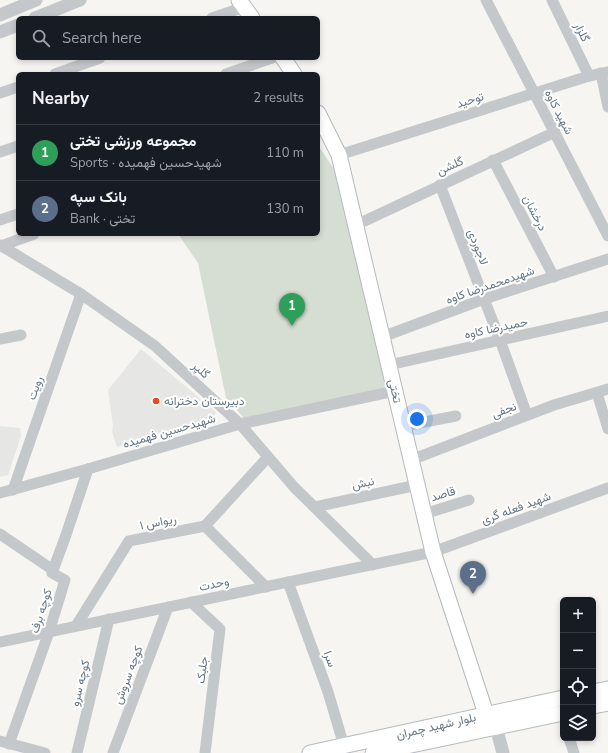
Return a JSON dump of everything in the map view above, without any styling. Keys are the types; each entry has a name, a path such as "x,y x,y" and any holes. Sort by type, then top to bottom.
{"main road":[{"path":"284,60 293,72"},
{"name":"تختی","path":"320,118 339,155 433,552 486,714 496,727"},
{"path":"596,691 608,689"},
{"path":"596,705 608,703"},
{"name":"بلوار شهید چمران","path":"310,753 486,714 560,710"},
{"name":"بلوار شهید چمران","path":"373,753 496,727 560,711"}],"street":[{"path":"0,14 36,0"},
{"path":"40,16 80,0"},
{"name":"شهید کاوه","path":"486,0 608,236"},
{"name":"گلزار","path":"552,0 589,76"},
{"path":"219,16 245,8"},
{"path":"0,32 16,26"},
{"path":"61,72 94,60"},
{"path":"232,72 266,60"},
{"path":"605,73 608,108"},
{"name":"توحید","path":"339,155 589,76 605,73"},
{"path":"0,94 16,88"},
{"name":"گلشن","path":"356,224 555,132"},
{"path":"0,152 16,147"},
{"name":"درخشان","path":"494,160 554,277"},
{"name":"لاجوردی","path":"440,185 500,340 527,415"},
{"path":"0,220 16,215"},
{"path":"1,245 28,236"},
{"name":"گلپر","path":"1,245 81,294 155,346 240,424 294,487 373,565"},
{"name":"شهیدمحمدرضا کاوه","path":"382,338 484,299 608,259"},
{"name":"رویت","path":"12,490 81,294"},
{"name":"حمیدرضا کاوه","path":"389,365 608,316"},
{"path":"0,339 21,335"},
{"name":"نجفی","path":"411,460 554,405 608,389"},
{"name":"شهیدحسین فهمیده","path":"0,493 88,469 240,424 395,391"},
{"path":"597,392 608,429"},
{"path":"403,426 456,416"},
{"path":"266,587 205,526 268,458"},
{"path":"0,534 52,570 88,469"},
{"name":"نبش","path":"315,507 417,485"},
{"name":"شهید فعله گری","path":"433,552 608,488"},
{"name":"قاصد","path":"424,514 469,500"},
{"name":"ریواس ۱","path":"76,626 129,541 205,526"},
{"name":"وحدت","path":"0,642 433,552"},
{"name":"کوچه برف","path":"5,743 49,632 65,580 52,573 52,570"},
{"name":"سرا","path":"288,582 328,692 344,746"},
{"name":"جلبک","path":"191,602 220,629 205,753"},
{"name":"کوچه سروش","path":"113,753 168,607"},
{"name":"کوچه سرو","path":"77,753 109,619"},
{"path":"496,727 503,753"},
{"path":"570,741 574,753"},
{"path":"5,743 45,753"}],"shaded area":[{"path":"320,148 334,169 387,390 249,424 226,398 198,263 179,236 320,236"},
{"name":"دبیرستان دخترانه","path":"141,349 216,412 212,420 117,447 112,432 113,426 108,390"},
{"path":"0,426 20,428 21,436 8,475 0,477"}],"place":[{"name":"مجموعه ورزشی تختی","path":"292,326"},
{"name":"دبیرستان دخترانه","path":"156,401"},
{"name":"بانک سپه","path":"473,594"}]}
